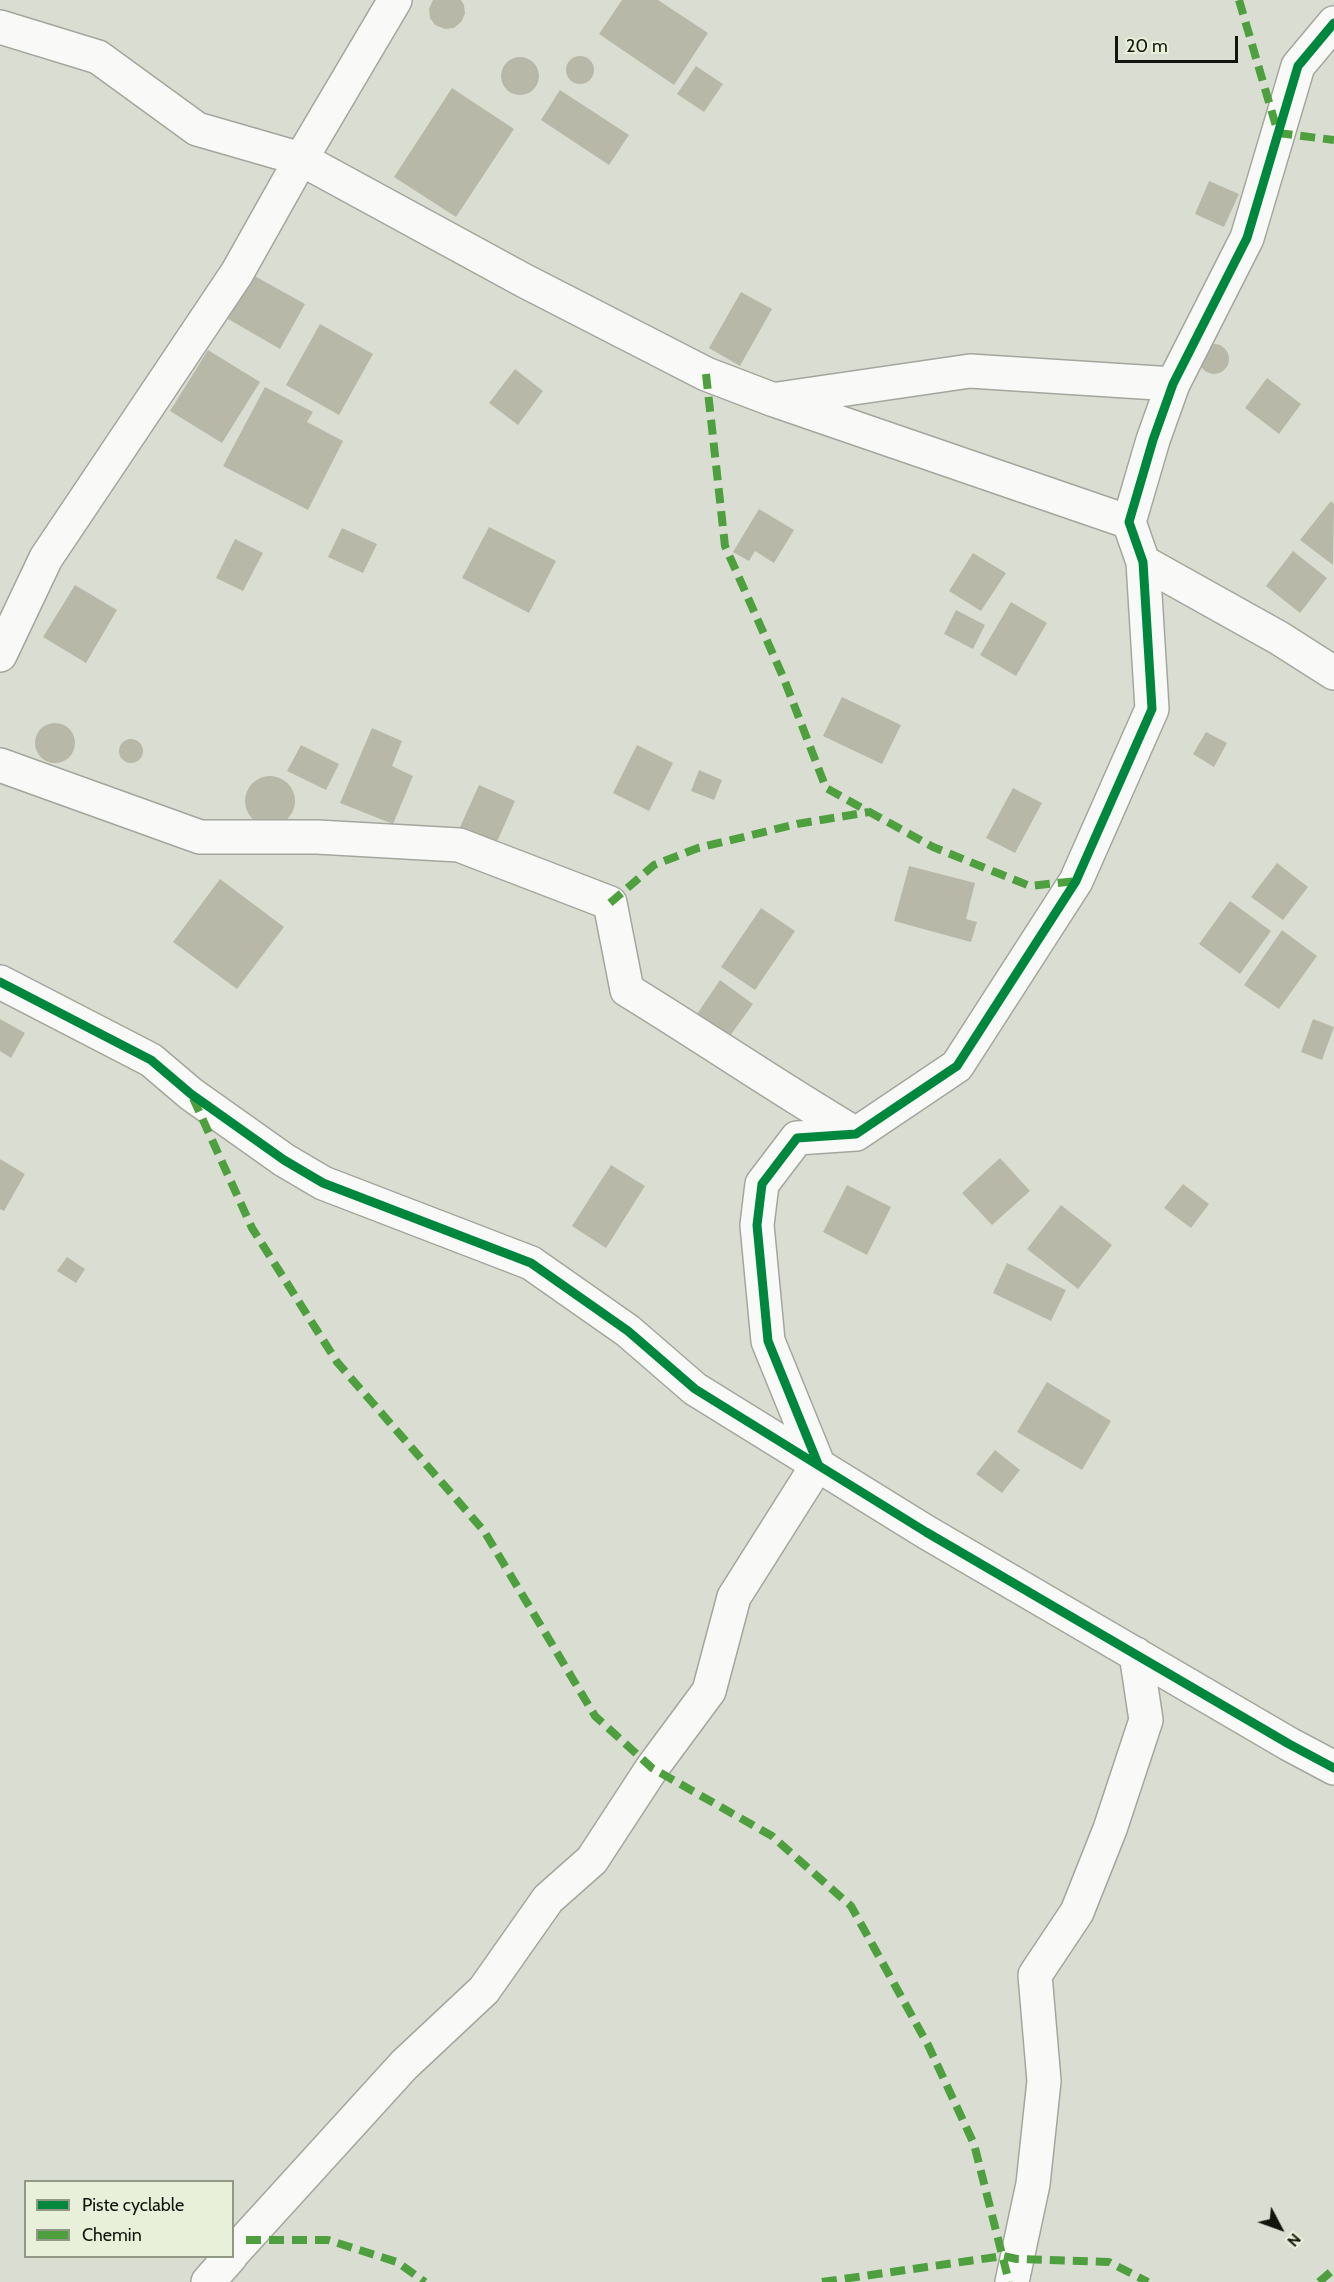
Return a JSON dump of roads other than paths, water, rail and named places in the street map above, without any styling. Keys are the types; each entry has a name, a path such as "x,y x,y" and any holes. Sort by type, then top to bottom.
{"street":[{"path":"0,655 46,558 237,273 395,0"},
{"path":"818,1464 768,1341 757,1225 762,1184 797,1138 856,1134 957,1066 1076,881 1152,709 1143,562 1129,522 1153,440 1173,384 1246,238 1298,66 1334,23"},
{"path":"0,27 98,57 197,129 301,159 523,280 706,374 774,400 1129,522"},
{"path":"774,400 970,371 1173,384"},
{"path":"1143,562 1279,638 1334,673"},
{"path":"0,765 200,837 317,837 459,845 610,903 627,990 856,1134"},
{"path":"0,982 151,1060 191,1094 274,1154 323,1183 531,1263 628,1331 695,1389 926,1532 1334,1768"},
{"path":"234,2253 404,2065 484,1990 548,1899 592,1860 652,1768 709,1691 734,1597 818,1464"},
{"path":"1012,2282 1033,2184 1044,2081 1035,1976 1077,1912 1110,1829 1146,1720 1136,1654"},
{"path":"208,2282 229,2258"}]}
